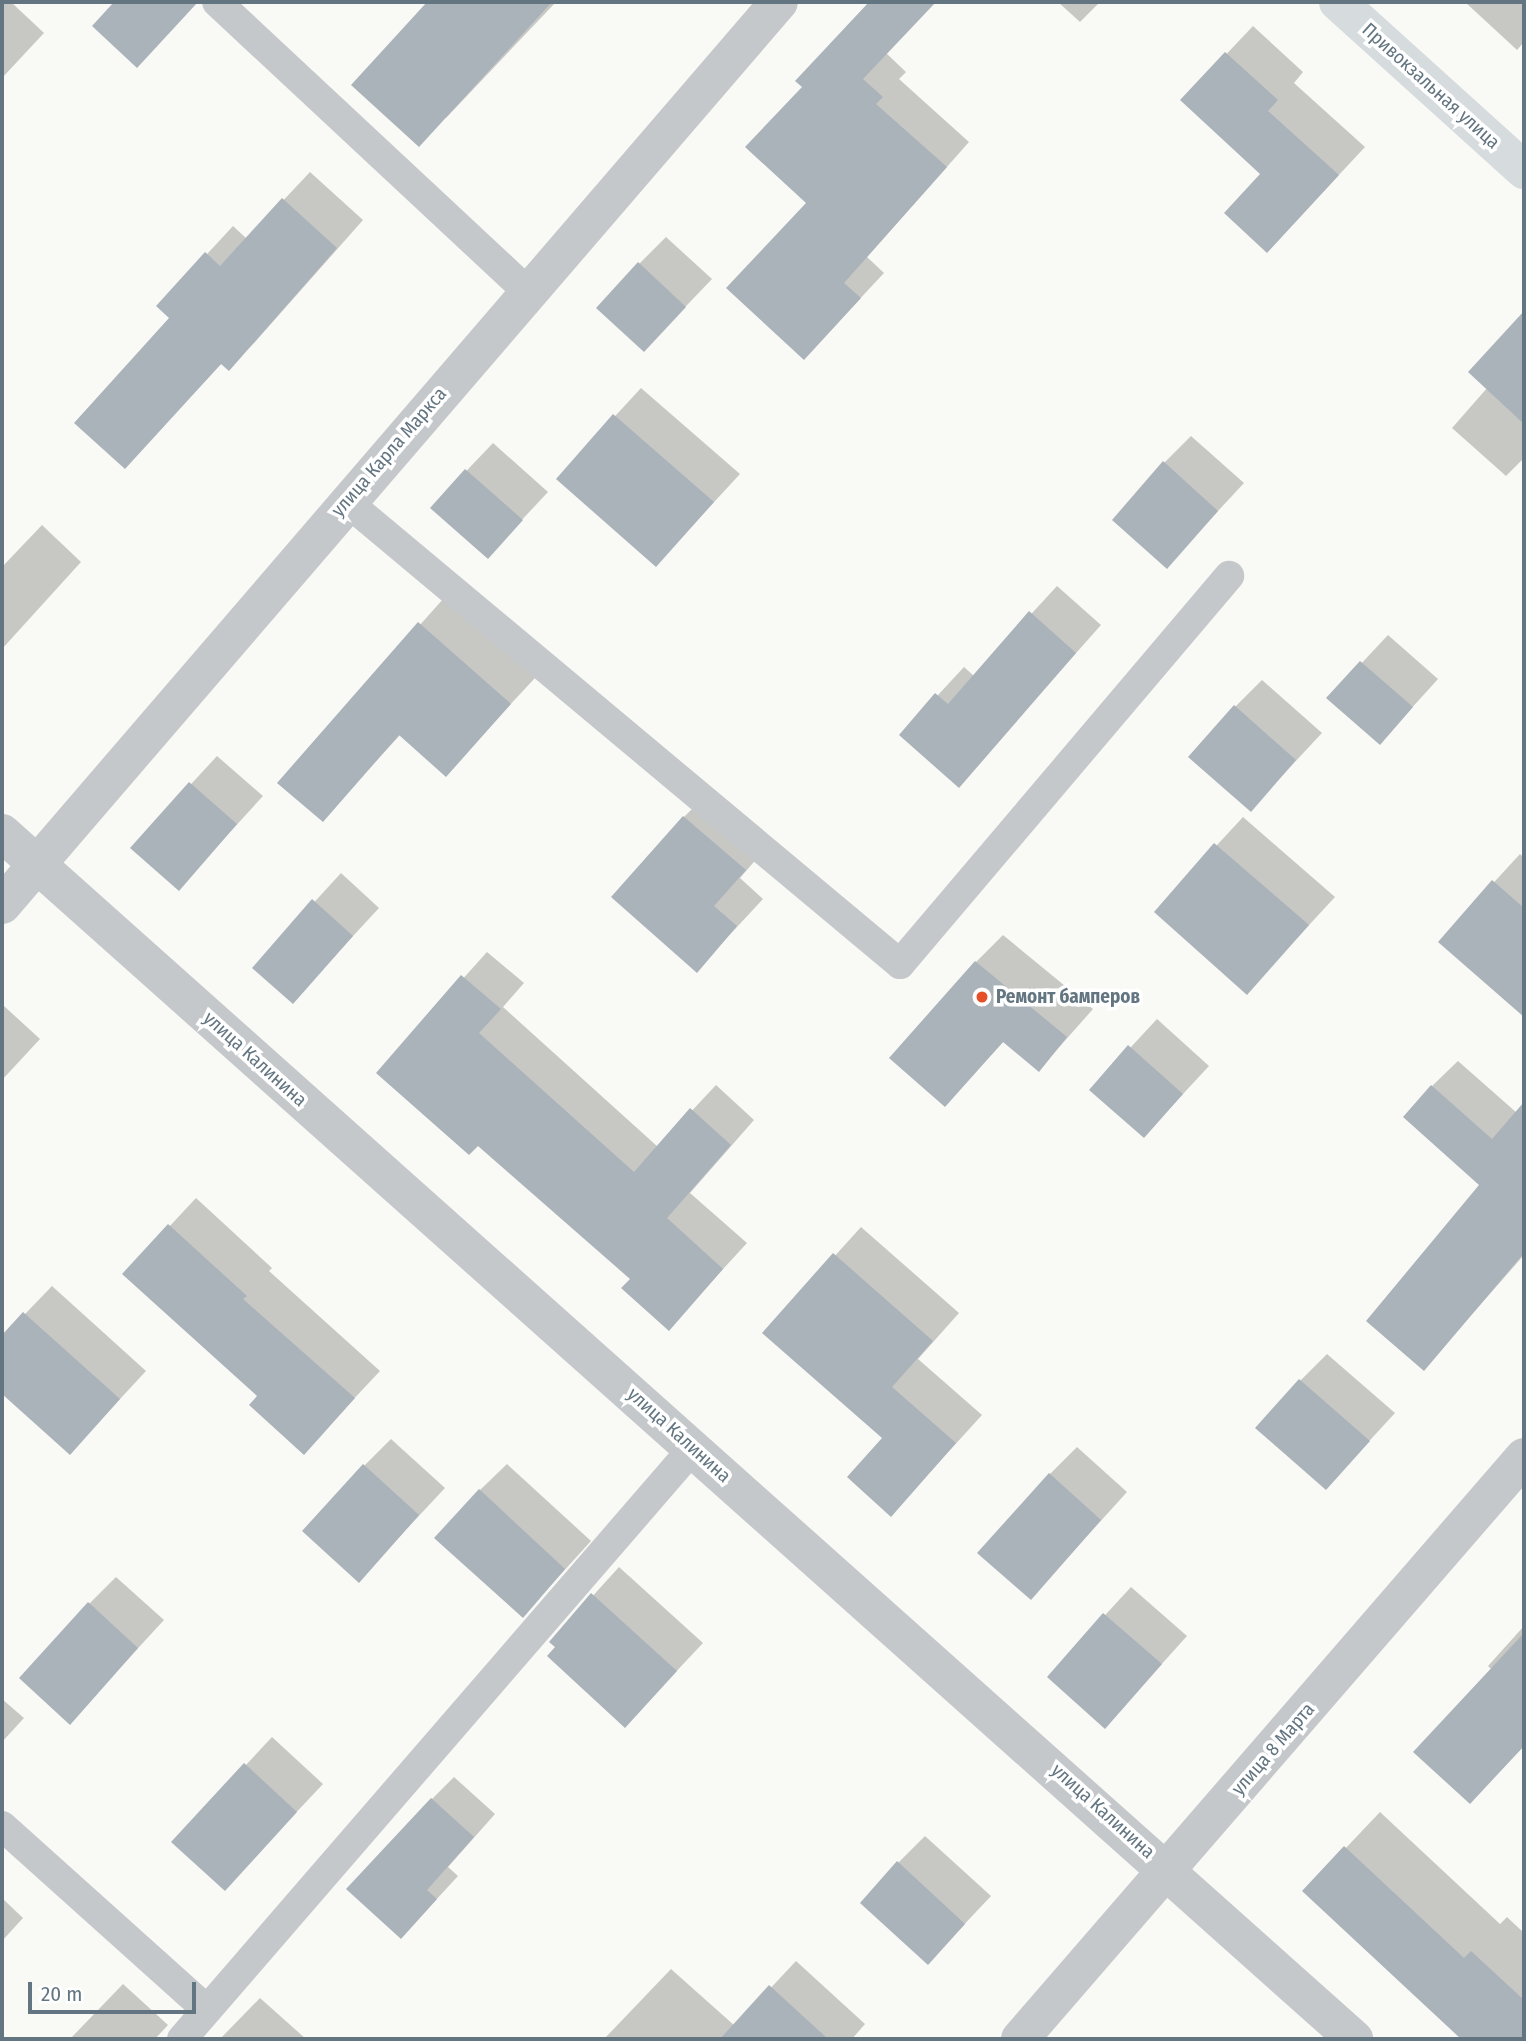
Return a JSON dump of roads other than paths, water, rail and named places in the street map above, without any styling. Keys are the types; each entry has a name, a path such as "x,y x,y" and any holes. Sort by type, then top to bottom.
{"street":[{"name":"улица Карла Маркса","path":"2,905 346,501 779,2"},
{"name":"Привокзальная улица","path":"1338,2 1524,170"},
{"name":"улица Калинина","path":"2,834 1169,1870 1354,2039"},
{"name":"улица 8 Марта","path":"1020,2039 1524,1457"}],"lane":[{"path":"217,2 528,292"},
{"path":"346,501 900,964 1229,576"},
{"path":"182,2039 694,1447"},
{"path":"2,1826 207,2010"}],"place":[{"name":"Ремонт бамперов","path":"982,997"}]}
